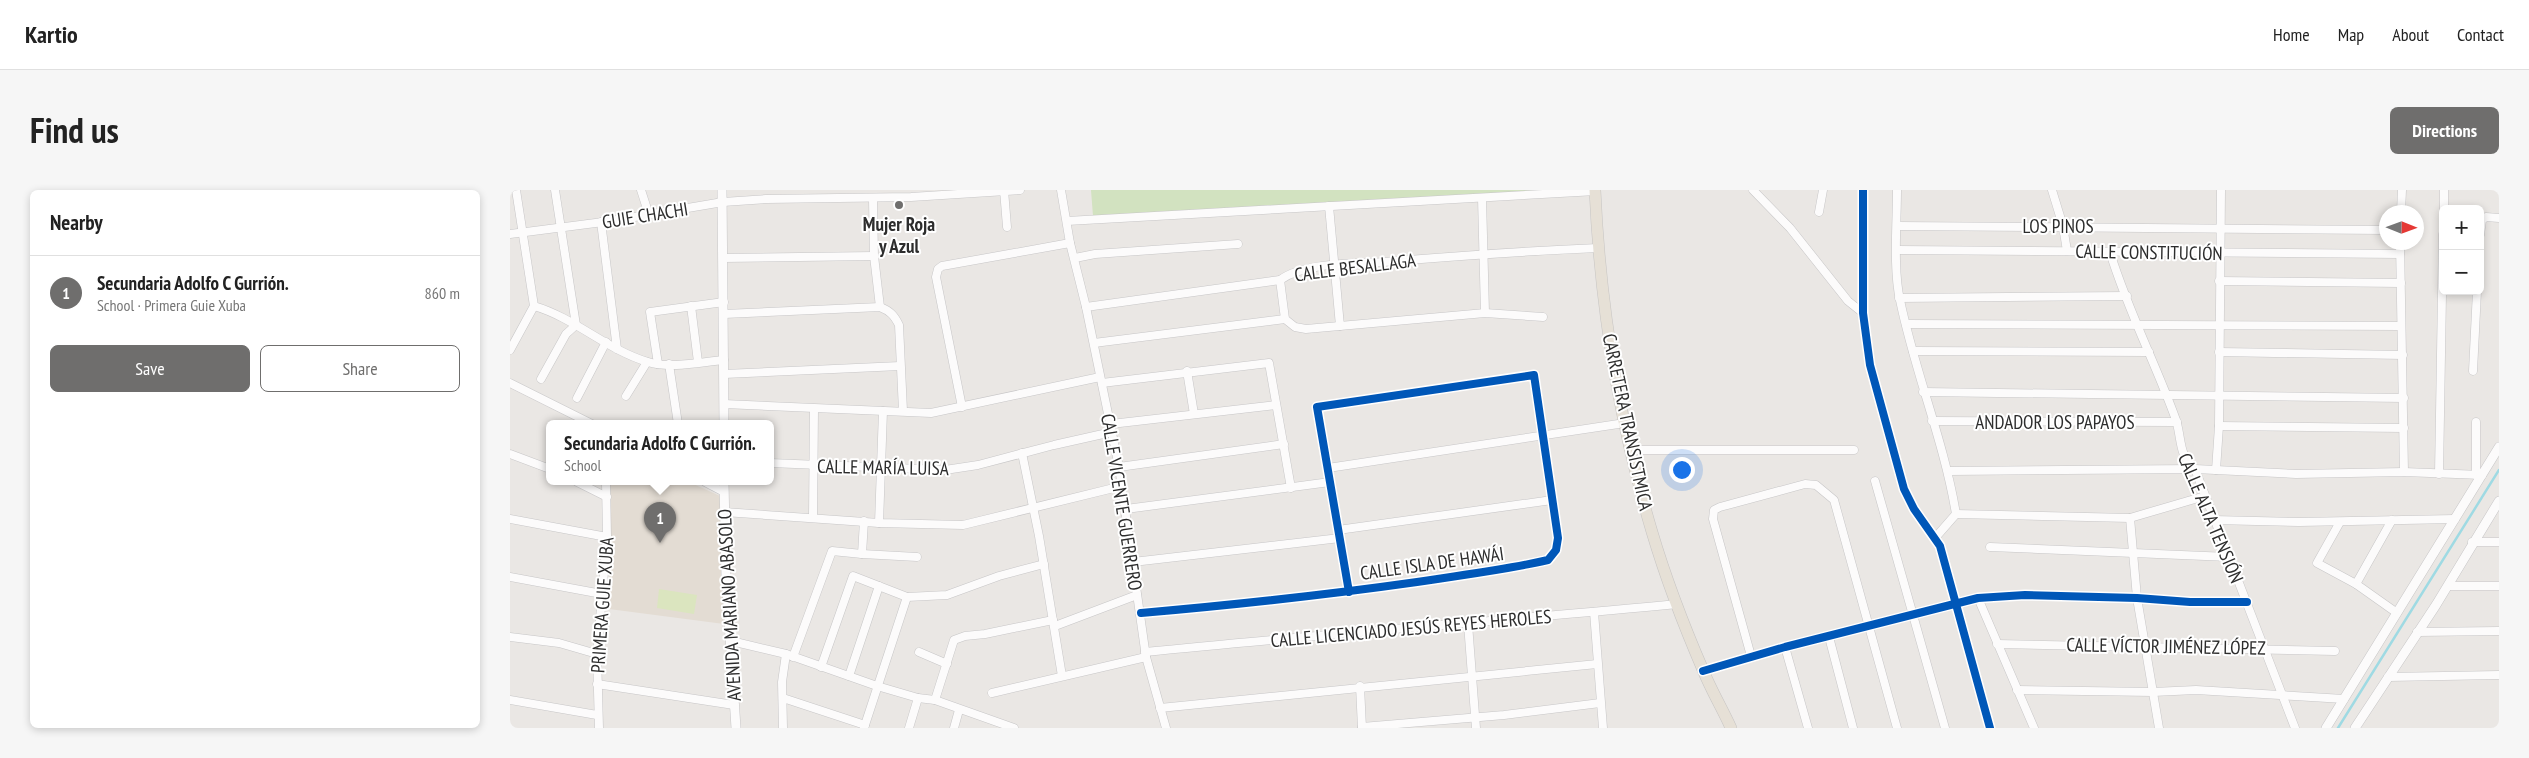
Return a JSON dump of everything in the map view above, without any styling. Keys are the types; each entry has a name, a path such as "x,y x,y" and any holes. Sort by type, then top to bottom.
{"main road":[{"name":"CARRETERA TRANSISTMICA","path":"1596,190 1598,248 1610,340 1630,450 1652,533 1677,604 1703,671 1731,728"}],"street":[{"path":"510,350 534,306 524,254 523,232 516,190"},
{"path":"555,190 576,325"},
{"path":"641,190 649,216"},
{"path":"722,190 724,420"},
{"path":"766,199 767,190"},
{"path":"819,190 819,199"},
{"name":"GUIE CHACHI","path":"510,234 649,216 723,202 766,199 819,199 858,194 873,199 946,193 1020,190"},
{"path":"1061,190 1070,243 1101,380"},
{"path":"1067,221 1596,190"},
{"path":"1753,190 1790,228 1848,300 1863,313"},
{"path":"1819,212 1823,190"},
{"path":"1863,190 1863,313 1870,365 1904,489 1914,509 1940,546 1990,728"},
{"path":"1897,190 1899,298 1923,392 1949,471 1956,514 1936,538"},
{"path":"2052,190 2063,226 2067,251"},
{"path":"2216,470 2219,426 2221,190"},
{"path":"2401,205 2402,190"},
{"path":"2444,190 2444,205"},
{"path":"1004,191 1007,227"},
{"path":"1482,198 1485,253 1485,313"},
{"path":"873,199 874,256 880,307"},
{"path":"1329,206 1340,326"},
{"path":"2484,218 2499,218"},
{"path":"602,222 617,349"},
{"name":"LOS PINOS","path":"1897,226 2220,227 2379,230"},
{"path":"962,407 936,277 938,269 942,266 1070,243"},
{"path":"1074,258 1095,254 1238,244"},
{"name":"CALLE BESALLAGA","path":"1086,307 1280,280 1288,274 1305,269 1485,253 1598,248"},
{"name":"CALLE CONSTITUCIÓN","path":"1897,250 2400,254"},
{"path":"2400,250 2404,472"},
{"path":"2439,474 2443,250"},
{"name":"CALLE ALTA TENSIÓN","path":"2110,252 2176,422 2182,453 2187,462 2195,469 2213,520 2295,728"},
{"path":"723,258 874,256"},
{"path":"1280,280 1285,319"},
{"path":"2219,281 2401,283"},
{"path":"2473,371 2477,295"},
{"path":"1899,298 2127,296"},
{"path":"658,364 650,312 724,302"},
{"path":"534,306 576,325 617,349 647,362 670,364 724,360"},
{"path":"691,306 698,362"},
{"path":"724,314 880,307 895,316 899,325 903,410"},
{"path":"1094,344 1285,319 1295,326 1306,329 1485,313 1543,316"},
{"path":"1906,324 2401,326"},
{"path":"541,379 566,334 576,325"},
{"path":"577,398 606,342"},
{"path":"1913,350 2149,352"},
{"path":"2219,352 2403,355"},
{"path":"626,396 647,362"},
{"path":"724,404 814,409 903,410 931,413 1101,380 1269,363 1292,488"},
{"path":"670,364 677,420"},
{"path":"724,374 900,366"},
{"path":"1188,372 1194,414"},
{"path":"1133,562 1339,534 1552,500 1534,375 1318,407 1330,482 1339,534 1349,592"},
{"name":"CALLE VICENTE GUERRERO","path":"1101,380 1112,428 1126,509 1146,654 1166,728"},
{"path":"510,383 584,420"},
{"path":"1923,392 2404,398"},
{"name":"CALLE MARÍA LUISA","path":"774,463 945,470 978,465 1112,428 1194,414 1276,405"},
{"path":"813,518 814,409"},
{"path":"879,523 883,411"},
{"name":"ANDADOR LOS PAPAYOS","path":"1932,421 2176,422"},
{"path":"2476,422 2479,475"},
{"path":"1328,468 1625,423"},
{"path":"2219,426 2404,428"},
{"path":"1119,467 1284,444"},
{"path":"2326,728 2455,519 2479,475 2499,447"},
{"path":"1630,450 1854,450"},
{"path":"1022,453 1034,508 1062,676"},
{"path":"510,454 546,468"},
{"path":"1949,471 2195,469 2296,474 2404,472 2479,475"},
{"path":"1875,481 1945,728"},
{"path":"1126,509 1330,482"},
{"path":"1751,656 1713,519 1714,510 1805,484 1816,485 1827,492 1834,500 1898,728"},
{"path":"583,485 607,497"},
{"name":"PRIMERA GUIE XUBA","path":"599,728 597,715 597,654 607,537 606,485"},
{"path":"724,512 879,523 963,525 1122,486"},
{"name":"AVENIDA MARIANO ABASOLO","path":"724,487 736,728"},
{"path":"1956,514 2130,518 2205,496"},
{"name":"CALLE ISLA DE HAWÁI","path":"1141,613 1285,600 1349,592 1518,567 1548,560 1556,550 1558,538 1552,500"},
{"path":"2355,728 2448,586 2472,542 2499,501"},
{"path":"2130,518 2137,598 2159,728"},
{"path":"510,519 607,537"},
{"path":"2213,520 2340,522 2455,519"},
{"path":"2356,584 2392,520"},
{"path":"862,554 864,521"},
{"path":"2340,522 2317,563 2356,584 2397,613"},
{"path":"2472,542 2499,542"},
{"path":"1990,547 2229,557"},
{"path":"783,728 783,698 789,655 832,550 862,554 917,557"},
{"path":"822,667 853,576 907,596 947,595 999,576 1044,564"},
{"path":"510,577 602,594"},
{"path":"849,676 879,586"},
{"path":"2448,586 2499,586"},
{"path":"935,700 954,640 965,636 1054,623 1137,595"},
{"path":"1703,671 1785,646 1829,637 1978,598 2025,595 2137,598 2190,602 2246,602"},
{"path":"783,698 864,726 907,596"},
{"path":"1978,598 2034,728"},
{"name":"CALLE LICENCIADO JESÚS REYES HEROLES","path":"992,693 1146,654 1304,636 1468,624 1677,604"},
{"path":"1594,612 1603,728"},
{"path":"1468,624 1476,728"},
{"path":"2417,632 2499,631"},
{"path":"510,637 559,643 597,654"},
{"path":"1829,637 1853,728"},
{"path":"731,641 789,655 877,686 918,698 935,700 999,726 1014,728"},
{"name":"CALLE VÍCTOR JIMÉNEZ LÓPEZ","path":"1997,644 2265,648 2335,651"},
{"path":"1785,646 1808,728"},
{"path":"919,652 947,664"},
{"path":"1160,708 1360,686 1597,664"},
{"path":"2388,677 2499,675"},
{"path":"597,684 734,705"},
{"path":"1360,686 1362,728 1600,703"},
{"path":"2018,690 2153,692 2196,690 2344,699"},
{"path":"909,728 918,698"},
{"path":"510,700 597,715"},
{"path":"954,728 960,710"}],"shaded area":[{"path":"610,485 696,485 720,496 724,624 609,609"}],"green space":[{"path":"1091,190 1595,190 1093,216"},
{"path":"659,589 697,595 694,614 657,608"}],"waterway":[{"path":"2338,728 2499,470"}],"cycle path":[{"path":"1863,190 1863,313 1870,365 1904,489 1914,509 1940,546 1990,728"},
{"path":"1141,613 1210,607 1348,591 1382,587 1499,570 1548,560 1556,550 1558,538 1534,375 1317,407 1349,592"},
{"path":"1703,671 1785,647 1978,598 2025,595 2137,598 2190,602 2247,602"}],"place":[{"name":"Mujer Roja y Azul","path":"899,205"},
{"name":"Secundaria Adolfo C Gurrión.","path":"660,543"}]}
